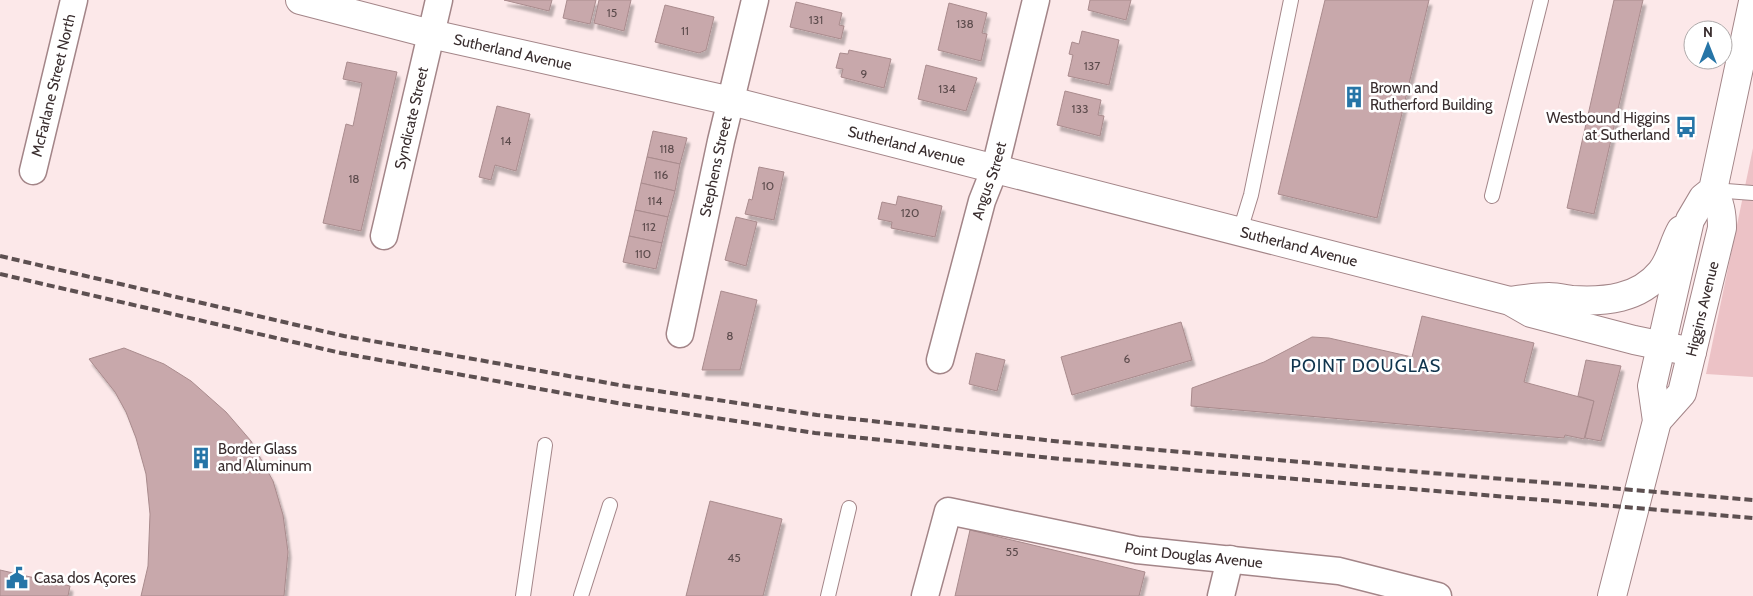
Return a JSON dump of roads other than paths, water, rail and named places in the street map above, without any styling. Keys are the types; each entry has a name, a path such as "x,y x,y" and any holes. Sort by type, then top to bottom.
{"street":[{"name":"McFarlane Street North","path":"33,171 74,0"},
{"name":"Sutherland Avenue","path":"300,0 431,34 731,101 1510,301 1531,313 1692,352"},
{"name":"Syndicate Street","path":"384,236 439,0"},
{"name":"Stephens Street","path":"680,334 721,140 755,0"},
{"name":"Angus Street","path":"940,360 982,200 995,168 1036,0"},
{"name":"Higgins Avenue","path":"1612,596 1657,420 1652,386 1690,220 1703,198 1713,190 1753,2"},
{"name":"Higgins Avenue","path":"1657,420 1682,393 1692,352 1722,228 1720,203 1713,190"},
{"name":"Sutherland Avenue","path":"1510,301 1549,297 1595,301 1634,293 1650,284 1662,271 1672,254 1677,237 1690,220"},
{"name":"Point Douglas Avenue","path":"925,596 948,511 1137,550 1339,571 1438,596"},
{"path":"1221,596 1230,559"}],"lane":[{"path":"1240,231 1252,195 1292,0"},
{"path":"1492,196 1541,0"},
{"path":"1713,190 1753,193"},
{"path":"523,596 545,445"},
{"path":"581,596 610,505"},
{"path":"828,596 849,508"}],"railway":[{"path":"0,256 344,336 625,386 817,415 1063,442 1753,500"},
{"path":"0,274 341,353 623,404 815,433 1061,459 1753,518"}],"place":[{"name":"Brown and Rutherford Building","path":"1354,97"},
{"name":"Westbound Higgins at Sutherland","path":"1686,127"},
{"name":"Border Glass and Aluminum","path":"201,458"},
{"name":"Casa dos Açores","path":"17,578"}],"district":[{"name":"POINT DOUGLAS","path":"1366,366"}]}
